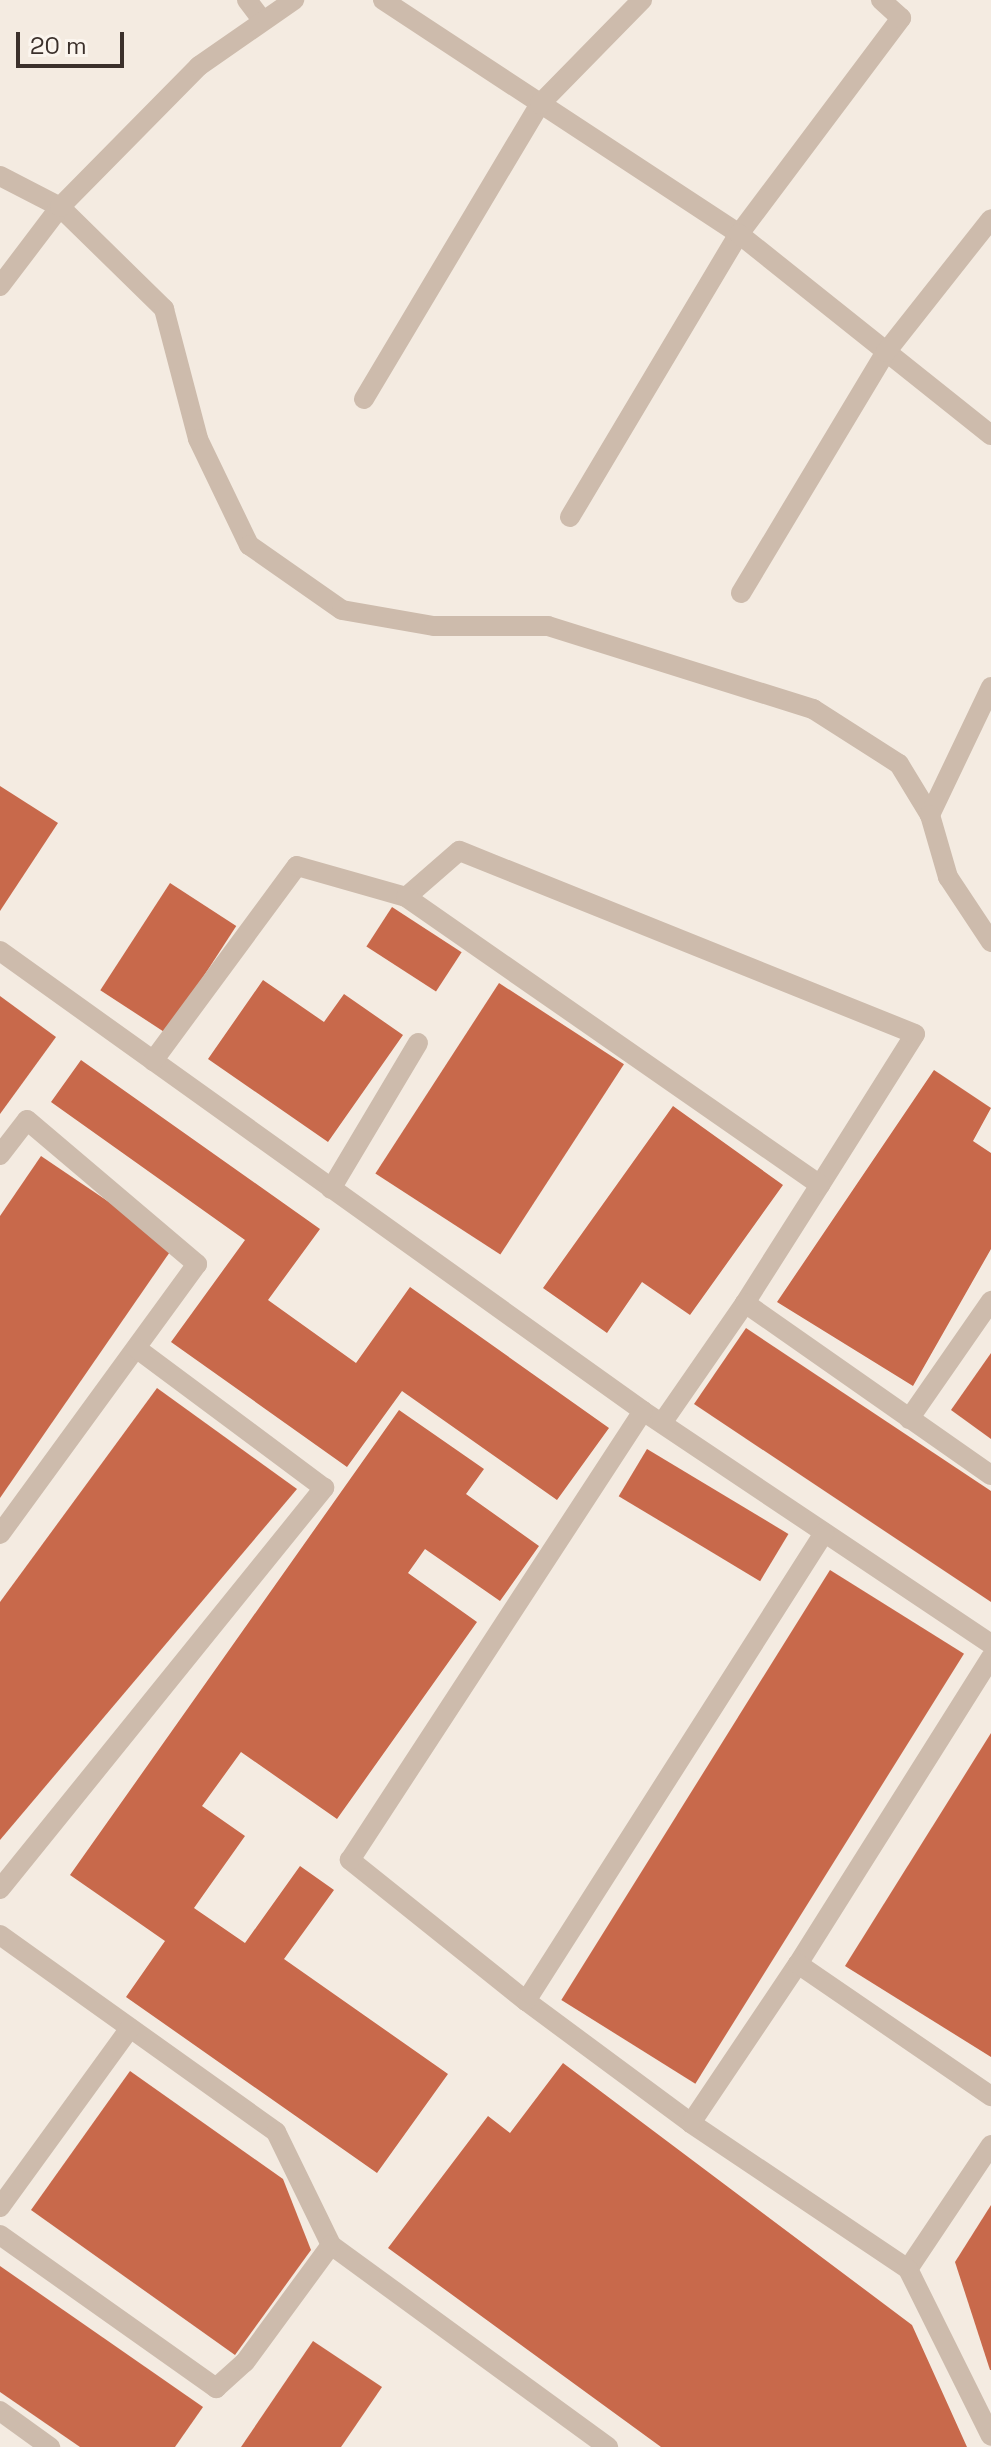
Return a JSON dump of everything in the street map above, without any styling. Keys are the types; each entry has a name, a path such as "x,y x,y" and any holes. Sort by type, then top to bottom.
{"street":[{"path":"247,0 263,21"},
{"path":"0,286 60,207 199,66 294,0"},
{"path":"383,0 739,234 991,435"},
{"path":"364,399 540,104 642,0"},
{"path":"570,517 739,234 901,18 881,0"},
{"path":"0,176 60,207 164,309 198,439 249,545 342,610 434,626 548,626 813,709 899,764 930,815 948,877 991,942"},
{"path":"741,593 886,352 991,219"},
{"path":"930,815 991,687"},
{"path":"406,897 459,851 915,1034 745,1303 662,1423"},
{"path":"153,1061 297,866 406,897 820,1185"},
{"path":"0,951 643,1411 991,1644"},
{"path":"331,1189 418,1043"},
{"path":"0,1155 27,1120 197,1264 0,1534"},
{"path":"909,1419 991,1301"},
{"path":"745,1303 991,1475"},
{"path":"0,1889 324,1488 136,1348"},
{"path":"643,1411 350,1860 526,2001 691,2123 908,2269 991,2436"},
{"path":"526,2001 824,1533"},
{"path":"691,2123 798,1964 991,1658"},
{"path":"0,1935 276,2132 331,2245 608,2447"},
{"path":"798,1964 991,2096"},
{"path":"0,2207 130,2028"},
{"path":"908,2269 991,2145"},
{"path":"0,2235 216,2388 245,2362 331,2245"},
{"path":"0,2411 50,2447"}],"building":[{"path":"0,786 58,823 0,911"},
{"path":"170,883 236,926 167,1033 100,990"},
{"path":"392,907 462,952 436,992 366,946"},
{"path":"263,980 324,1022 344,994 403,1035 328,1142 208,1059"},
{"path":"499,983 624,1064 500,1255 375,1173"},
{"path":"0,996 56,1037 0,1114"},
{"path":"81,1060 320,1229 268,1300 356,1363 410,1287 609,1428 557,1500 402,1391 347,1467 171,1342 245,1240 51,1102"},
{"path":"934,1070 991,1108 973,1141 991,1153 991,1249 913,1386 777,1302"},
{"path":"673,1106 783,1185 690,1315 642,1282 607,1333 543,1288"},
{"path":"41,1156 174,1246 0,1498 0,1216"},
{"path":"746,1328 991,1491 991,1602 694,1404"},
{"path":"991,1353 991,1439 951,1410"},
{"path":"157,1388 297,1489 0,1840 0,1602"},
{"path":"399,1410 484,1469 466,1494 539,1546 500,1601 425,1549 408,1573 477,1622 337,1819 241,1752 202,1806 245,1836 194,1908 245,1943 300,1866 334,1890 284,1959 448,2074 377,2173 126,1997 165,1941 70,1875"},
{"path":"647,1449 788,1534 760,1581 619,1496"},
{"path":"830,1570 964,1654 695,2084 561,2000"},
{"path":"991,1733 991,2057 845,1966"},
{"path":"563,2063 912,2325 967,2447 661,2447 388,2248 488,2116 510,2133"},
{"path":"130,2071 283,2179 311,2250 235,2355 31,2210"},
{"path":"991,2205 991,2370 990,2370 955,2262"},
{"path":"0,2266 203,2407 175,2447 80,2447 0,2392"},
{"path":"313,2341 382,2387 341,2447 241,2447"}]}
